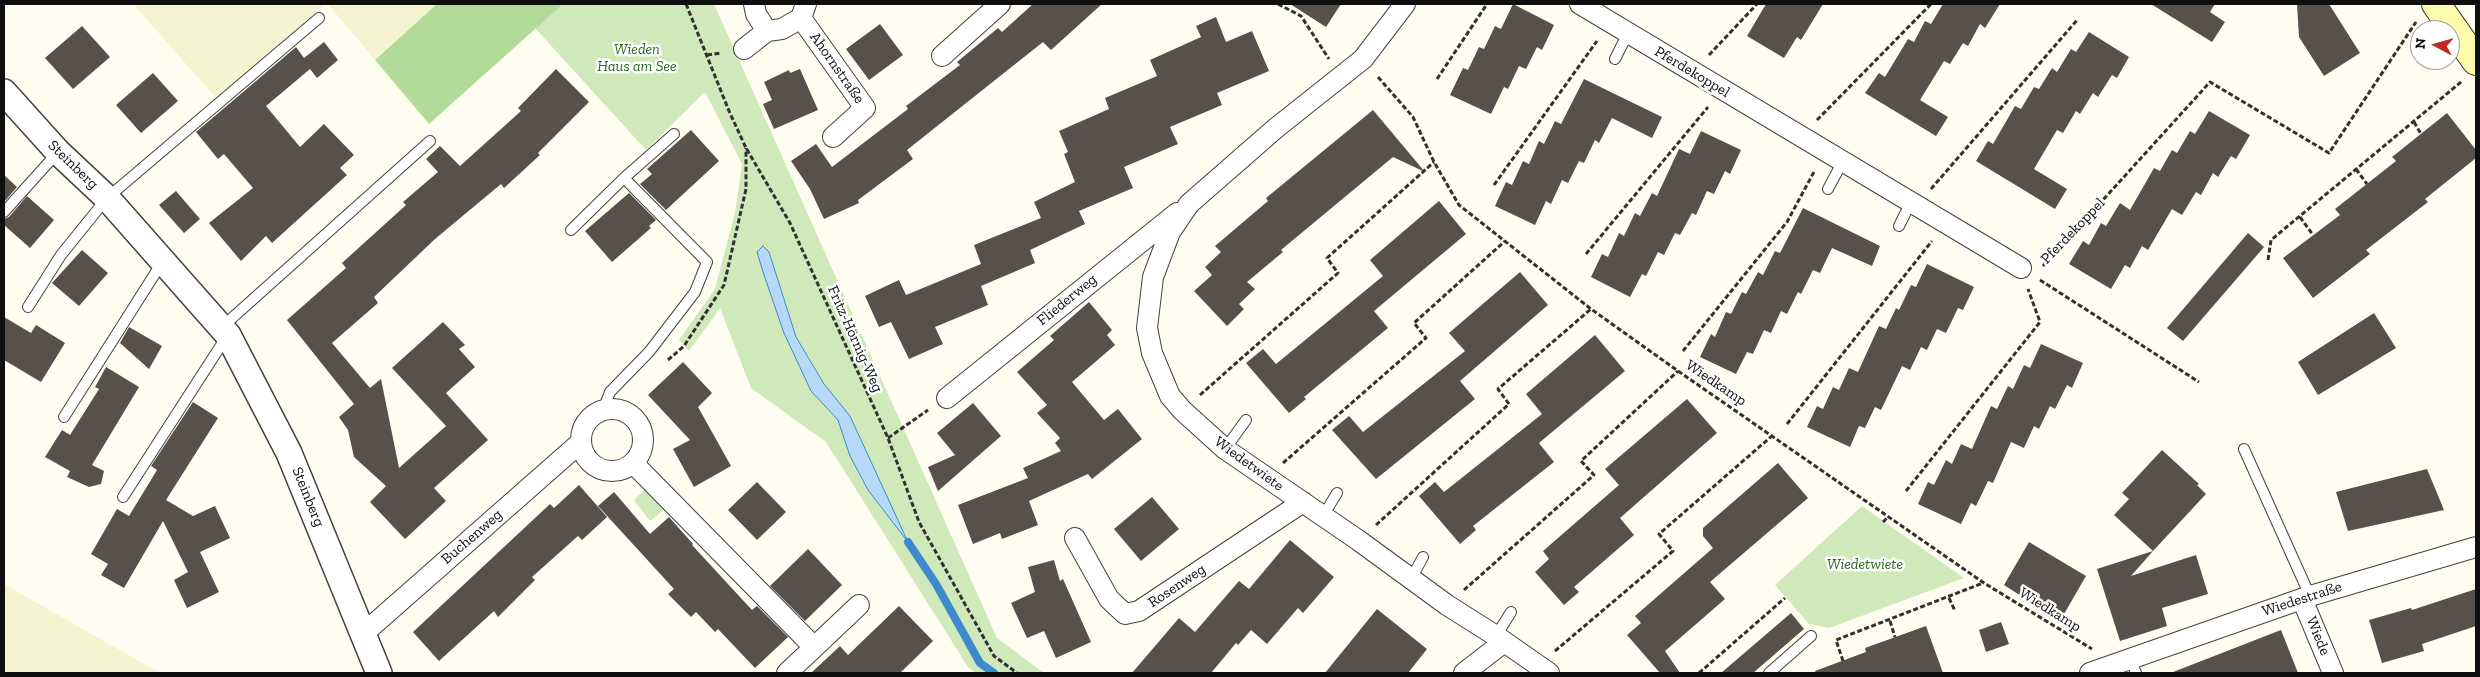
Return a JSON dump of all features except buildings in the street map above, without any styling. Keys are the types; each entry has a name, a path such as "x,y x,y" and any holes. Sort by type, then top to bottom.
{"main road":[{"path":"2427,11 2470,71"}],"street":[{"path":"754,4 756,14 767,31"},
{"path":"942,56 1000,4"},
{"name":"Wiedetwiete","path":"1406,4 1363,59 1344,76 1276,128 1189,204 1170,232 1160,254 1153,277 1147,328 1152,353 1170,396 1224,450 1358,540 1446,605 1544,669"},
{"name":"Pferdekoppel","path":"1580,4 1824,152 1844,157 1914,204 2021,268"},
{"name":"Ahornstraße","path":"744,49 767,31 782,30 804,11 865,108 833,137"},
{"name":"Steinberg","path":"4,92 58,152 107,198 225,331 289,453 379,673"},
{"name":"Fliederweg","path":"946,398 1189,204"},
{"path":"581,442 584,453 600,469 617,470 633,463 640,453 643,441 641,429 635,419 625,412 614,409 603,410"},
{"name":"Buchenweg","path":"364,633 581,442 587,422 603,410"},
{"path":"633,463 814,647"},
{"name":"Rosenweg","path":"1075,538 1108,598 1125,614 1139,612 1303,502"},
{"name":"Wiedestraße","path":"2090,673 2127,665 2306,597 2476,547"},
{"name":"Wiede","path":"2306,597 2333,673"},
{"path":"787,673 859,605"},
{"path":"1464,673 1500,639"}],"lane":[{"path":"28,307 62,255 107,198 319,18"},
{"path":"1615,59 1619,28"},
{"path":"571,230 624,178 674,134"},
{"path":"123,497 225,331 430,141"},
{"path":"4,212 58,152"},
{"path":"1828,189 1844,157"},
{"path":"603,410 610,392 649,352 695,292 706,262 624,178"},
{"path":"1898,226 1914,204"},
{"path":"64,417 163,261"},
{"path":"1224,450 1246,420"},
{"path":"2244,449 2306,597"},
{"path":"1323,516 1336,493"},
{"path":"1411,579 1423,556"},
{"path":"1500,639 1511,612"},
{"path":"1769,673 1811,636"}],"path":[{"name":"Fritz-Hörnig-Weg","path":"686,4 746,148 790,223 888,438 919,522 994,656 1017,673"},
{"path":"1278,4 1303,14 1323,53 1344,76"},
{"path":"1437,79 1487,4"},
{"path":"1693,72 1758,4"},
{"path":"1801,137 1931,4"},
{"name":"Pferdekoppel","path":"2021,268 2042,267 2210,82 2329,153 2427,11"},
{"path":"1914,204 2078,20"},
{"path":"1494,185 1619,28"},
{"name":"Wiedkamp","path":"1363,59 1413,117 1434,162 1459,205 1591,309 1888,517 1984,583 2127,665"},
{"path":"2268,260 2271,240 2414,122 2470,71"},
{"path":"1586,254 1722,89"},
{"path":"2414,122 2421,134"},
{"path":"1682,351 1787,222 1824,152"},
{"path":"1182,410 1338,273 1327,258 1434,162"},
{"path":"2356,169 2367,184"},
{"path":"2300,217 2313,235"},
{"path":"1787,424 1946,223"},
{"path":"1266,478 1426,338 1414,323 1505,241"},
{"path":"2021,268 2199,382"},
{"path":"1906,491 2040,322 2021,268"},
{"path":"1358,540 1509,404 1498,389 1591,309"},
{"path":"1486,570 1594,475 1581,461 1678,371"},
{"path":"888,438 946,398"},
{"path":"1544,669 1673,551 1659,534 1773,435"},
{"path":"1883,522 1888,517"},
{"path":"1843,661 1836,640 1890,621 1984,583"},
{"path":"1699,673 1785,598"},
{"path":"1949,598 1955,612"},
{"path":"1890,621 1895,637"}],"green space":[{"path":"133,4 325,4 216,98"},
{"path":"328,4 437,4 375,60"},
{"path":"437,4 563,4 429,124 375,60"},
{"name":"Wieden Haus am See","path":"563,4 714,4 997,638 1044,673 976,673 968,667 826,442 751,388 720,308 689,351 679,340 715,289 735,213 742,164 705,92 646,150 535,28"},
{"path":"652,482 672,503 650,521 634,500"},
{"name":"Wiedetwiete","path":"1862,506 1964,578 1829,628 1809,624 1775,585"},
{"path":"4,584 160,673 4,673"}],"water":[{"path":"763,246 769,252 796,337 824,384 850,416 908,542 868,490 850,456 838,420 811,391 784,333 764,275 757,252"}],"waterway":[{"path":"908,542 936,584 980,663 994,673"}]}
